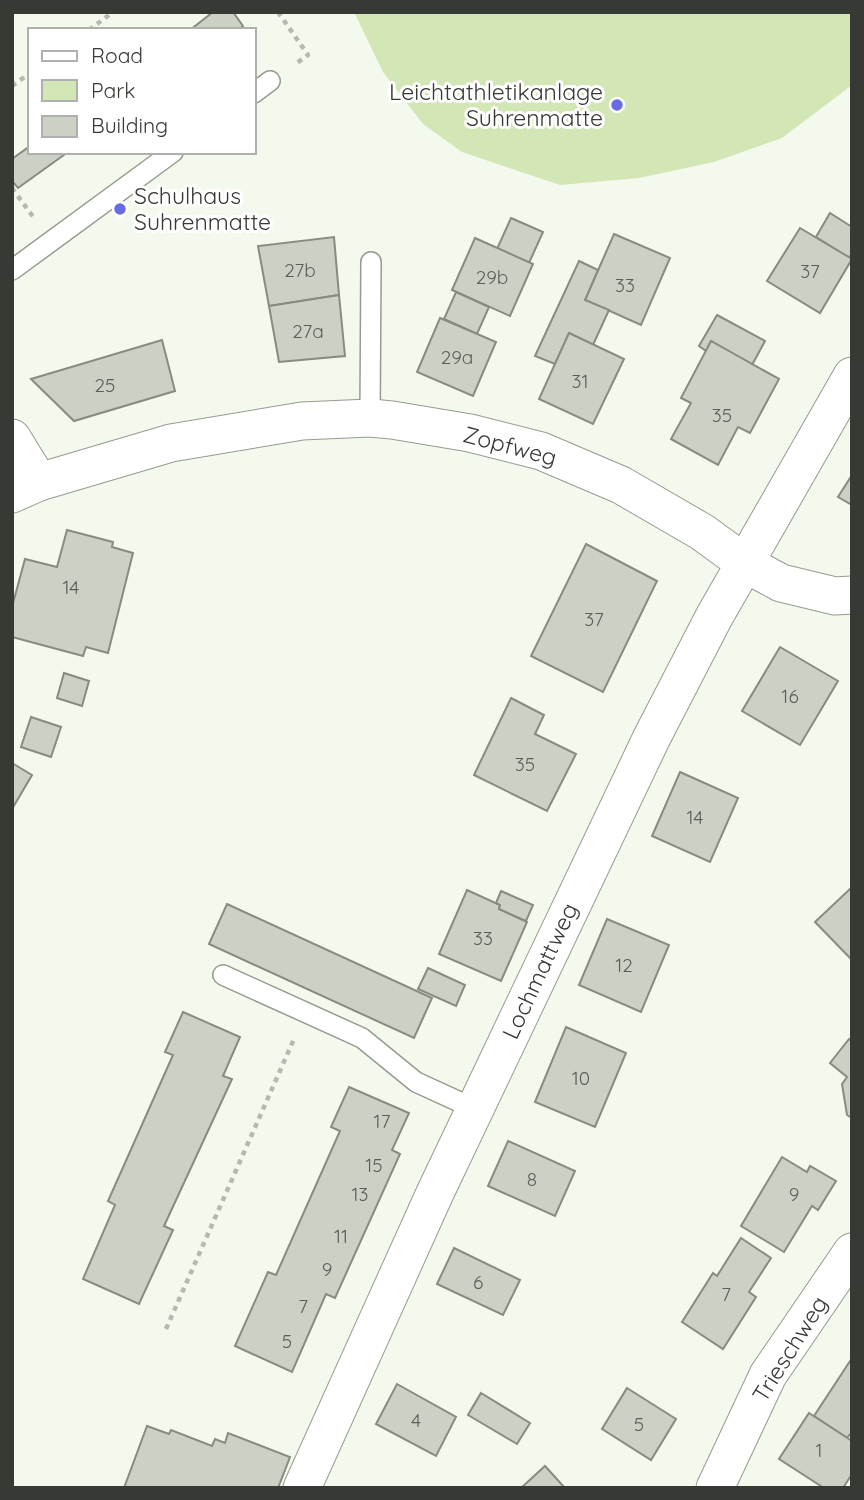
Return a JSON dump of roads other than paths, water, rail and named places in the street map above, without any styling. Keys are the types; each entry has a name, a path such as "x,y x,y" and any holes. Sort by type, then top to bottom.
{"street":[{"path":"852,376 746,564 781,583 835,596 852,595"},
{"name":"Zopfweg","path":"12,438 26,488 171,443 302,421 370,418 470,433 541,451 621,485 702,532 746,564"},
{"name":"Lochmattweg","path":"302,1488 475,1109 652,737 714,617 746,564"},
{"name":"Trieschweg","path":"715,1488 768,1375 852,1252"}],"lane":[{"path":"256,92 270,81"},
{"path":"12,270 170,154"},
{"path":"370,418 371,262"},
{"path":"223,975 362,1038 416,1082 475,1109"}],"place":[{"name":"Leichtathletikanlage Suhrenmatte","path":"617,105"},
{"name":"Schulhaus Suhrenmatte","path":"120,209"}]}
